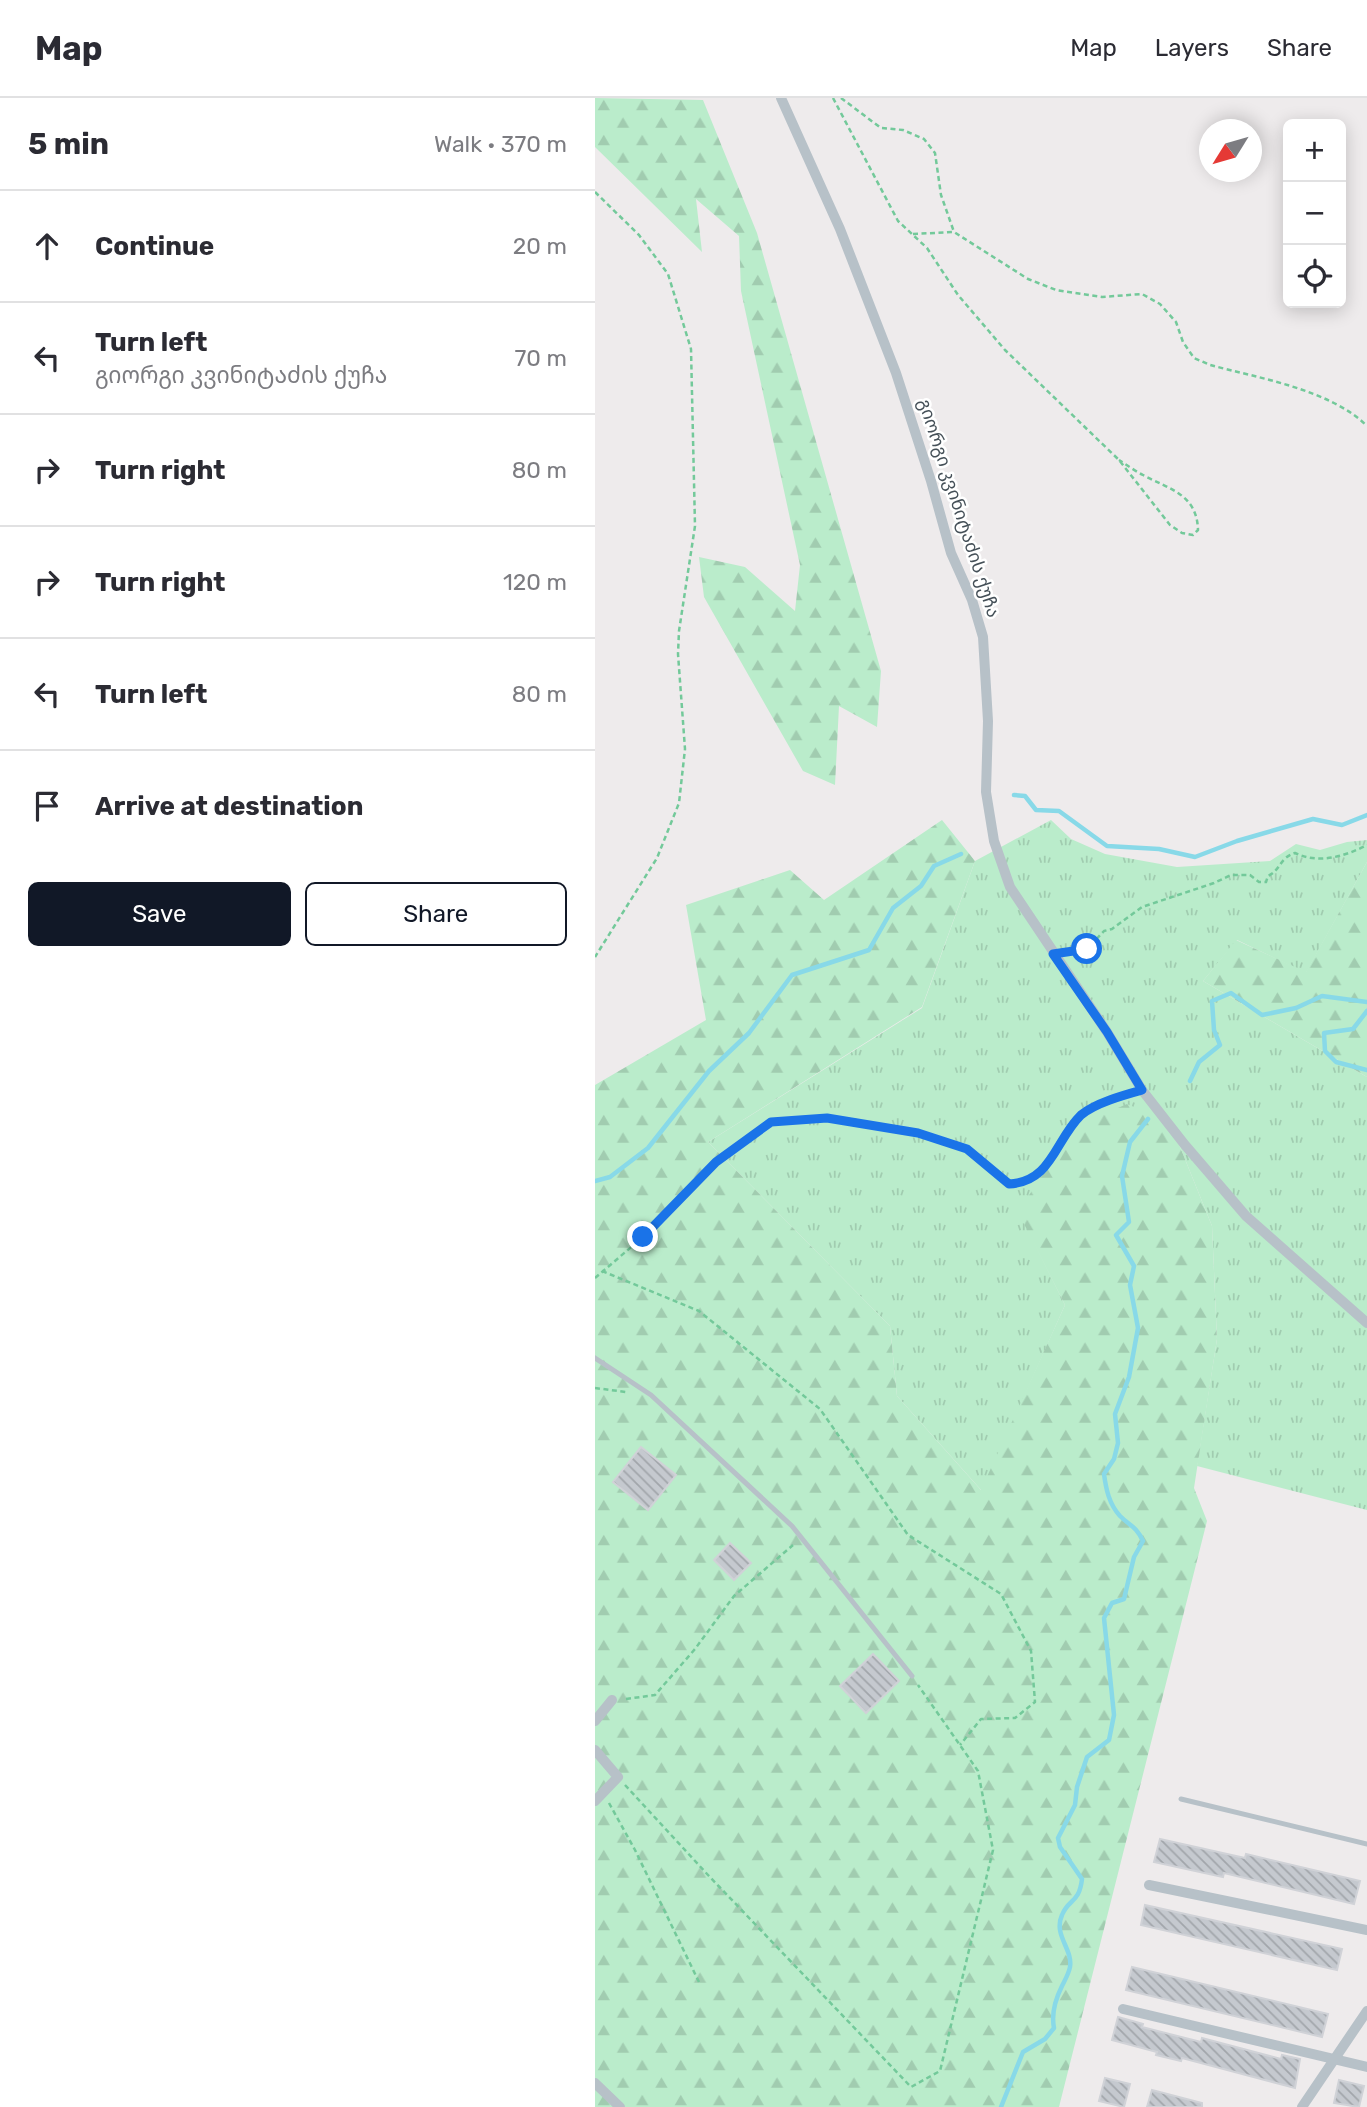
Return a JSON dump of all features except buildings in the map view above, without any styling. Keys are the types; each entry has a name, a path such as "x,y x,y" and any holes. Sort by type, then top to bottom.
{"street":[{"name":"გიორგი კვინიტაძის ქუჩა","path":"781,98 840,229 896,373 951,552 972,600 983,637 988,722 986,792 995,841 1010,887 1107,1032 1142,1090 1185,1145 1246,1216 1367,1323"},
{"path":"595,1721 612,1700"},
{"path":"595,1750 618,1777 599,1797"},
{"path":"1149,1885 1367,1930"},
{"path":"1123,2008 1367,2067"},
{"path":"1302,2107 1367,2011"},
{"path":"595,2082 620,2107"}],"lane":[{"path":"595,1358 652,1395 792,1527 912,1676"},
{"path":"1181,1799 1367,1844"}],"path":[{"path":"833,98 898,221 927,248 958,295 1005,349 1119,460 1170,525 1182,533 1193,535 1198,530 1198,519 1188,500 1176,490 1142,475 1119,460"},
{"path":"841,98 881,128 903,130 924,139 935,153 941,195 954,232"},
{"path":"595,192 639,235 667,274 691,349 695,513 679,631 678,654 685,749 680,803 657,858 595,957"},
{"path":"911,234 954,232 1028,279 1056,290 1102,297 1142,294 1160,304 1176,321 1194,358 1210,365 1319,395 1357,415 1367,426"},
{"path":"1053,954 1087,949 1104,931 1112,929 1142,907 1231,875 1250,875 1259,882 1266,882 1285,856 1295,853 1308,859 1327,859 1355,852 1367,845"},
{"path":"595,1278 643,1237 716,1162 771,1122 827,1118 918,1133 967,1149 1009,1184 1024,1183 1038,1175 1082,1115 1115,1098 1142,1090"},
{"path":"603,1272 699,1311 820,1409 908,1535 1001,1594 1031,1651 1035,1702 1015,1718 981,1719 960,1745"},
{"path":"595,1388 629,1393"},
{"path":"612,1700 655,1696 695,1649 734,1596 801,1539"},
{"path":"618,1777 911,2087 940,2071 993,1850 978,1771 912,1676"},
{"path":"599,1797 635,1850 699,1982"}],"green space":[{"path":"595,98 703,100 757,233 881,671 877,727 839,706 835,785 803,771 704,597 699,557 745,567 795,611 800,565 741,291 739,236 696,199 702,252 595,147"},
{"path":"942,820 975,861 922,1007 708,1142 890,1326 897,1396 981,1490 1065,1305 1018,1212 1074,1127 1127,1104 1170,1122 1212,1226 1217,1339 1194,1488 1207,1521 1059,2107 595,2107 595,1085 706,1020 686,905 790,870 824,900"},
{"path":"1051,820 1071,839 1105,854 1177,867 1270,861 1296,844 1320,850 1347,842 1367,840 1367,862 1306,973 1237,940 1203,981 1367,1077 1367,1510 1197,1466 1217,1339 1212,1226 1170,1122 1019,1212 1065,1305 982,1491 897,1396 890,1326 708,1142 922,1008 975,861"},
{"path":"1367,862 1367,1077 1203,981 1236,940 1306,972"}],"waterway":[{"path":"1014,795 1025,796 1036,810 1059,811 1107,846 1159,849 1195,857 1237,841 1313,819 1342,825 1367,815"},
{"path":"595,1181 610,1177 648,1148 709,1071 749,1033 792,975 869,950 893,908 921,886 934,866 961,854"},
{"path":"1190,1081 1199,1062 1220,1045 1214,1030 1212,1001 1231,993 1262,1015 1296,1008 1322,996 1367,1002"},
{"path":"1367,1011 1353,1029 1324,1033 1325,1051 1336,1062 1367,1070"},
{"path":"1001,2107 1023,2052 1045,2039 1054,2028 1056,2001 1069,1969 1069,1954 1061,1935 1060,1922 1065,1910 1079,1893 1082,1879 1060,1847 1058,1838 1075,1805 1077,1787 1087,1757 1109,1740 1114,1715 1104,1618 1112,1603 1124,1599 1134,1557 1143,1541 1113,1506 1104,1474 1114,1459 1118,1443 1115,1414 1129,1377 1138,1328 1130,1285 1134,1266 1116,1235 1129,1222 1122,1176 1130,1142 1148,1119"}],"route":[{"path":"643,1237 716,1162 771,1122 827,1118 918,1133 967,1149 1009,1184 1024,1183 1038,1175 1082,1115 1115,1098 1142,1090 1107,1032 1053,954 1087,949"}]}
